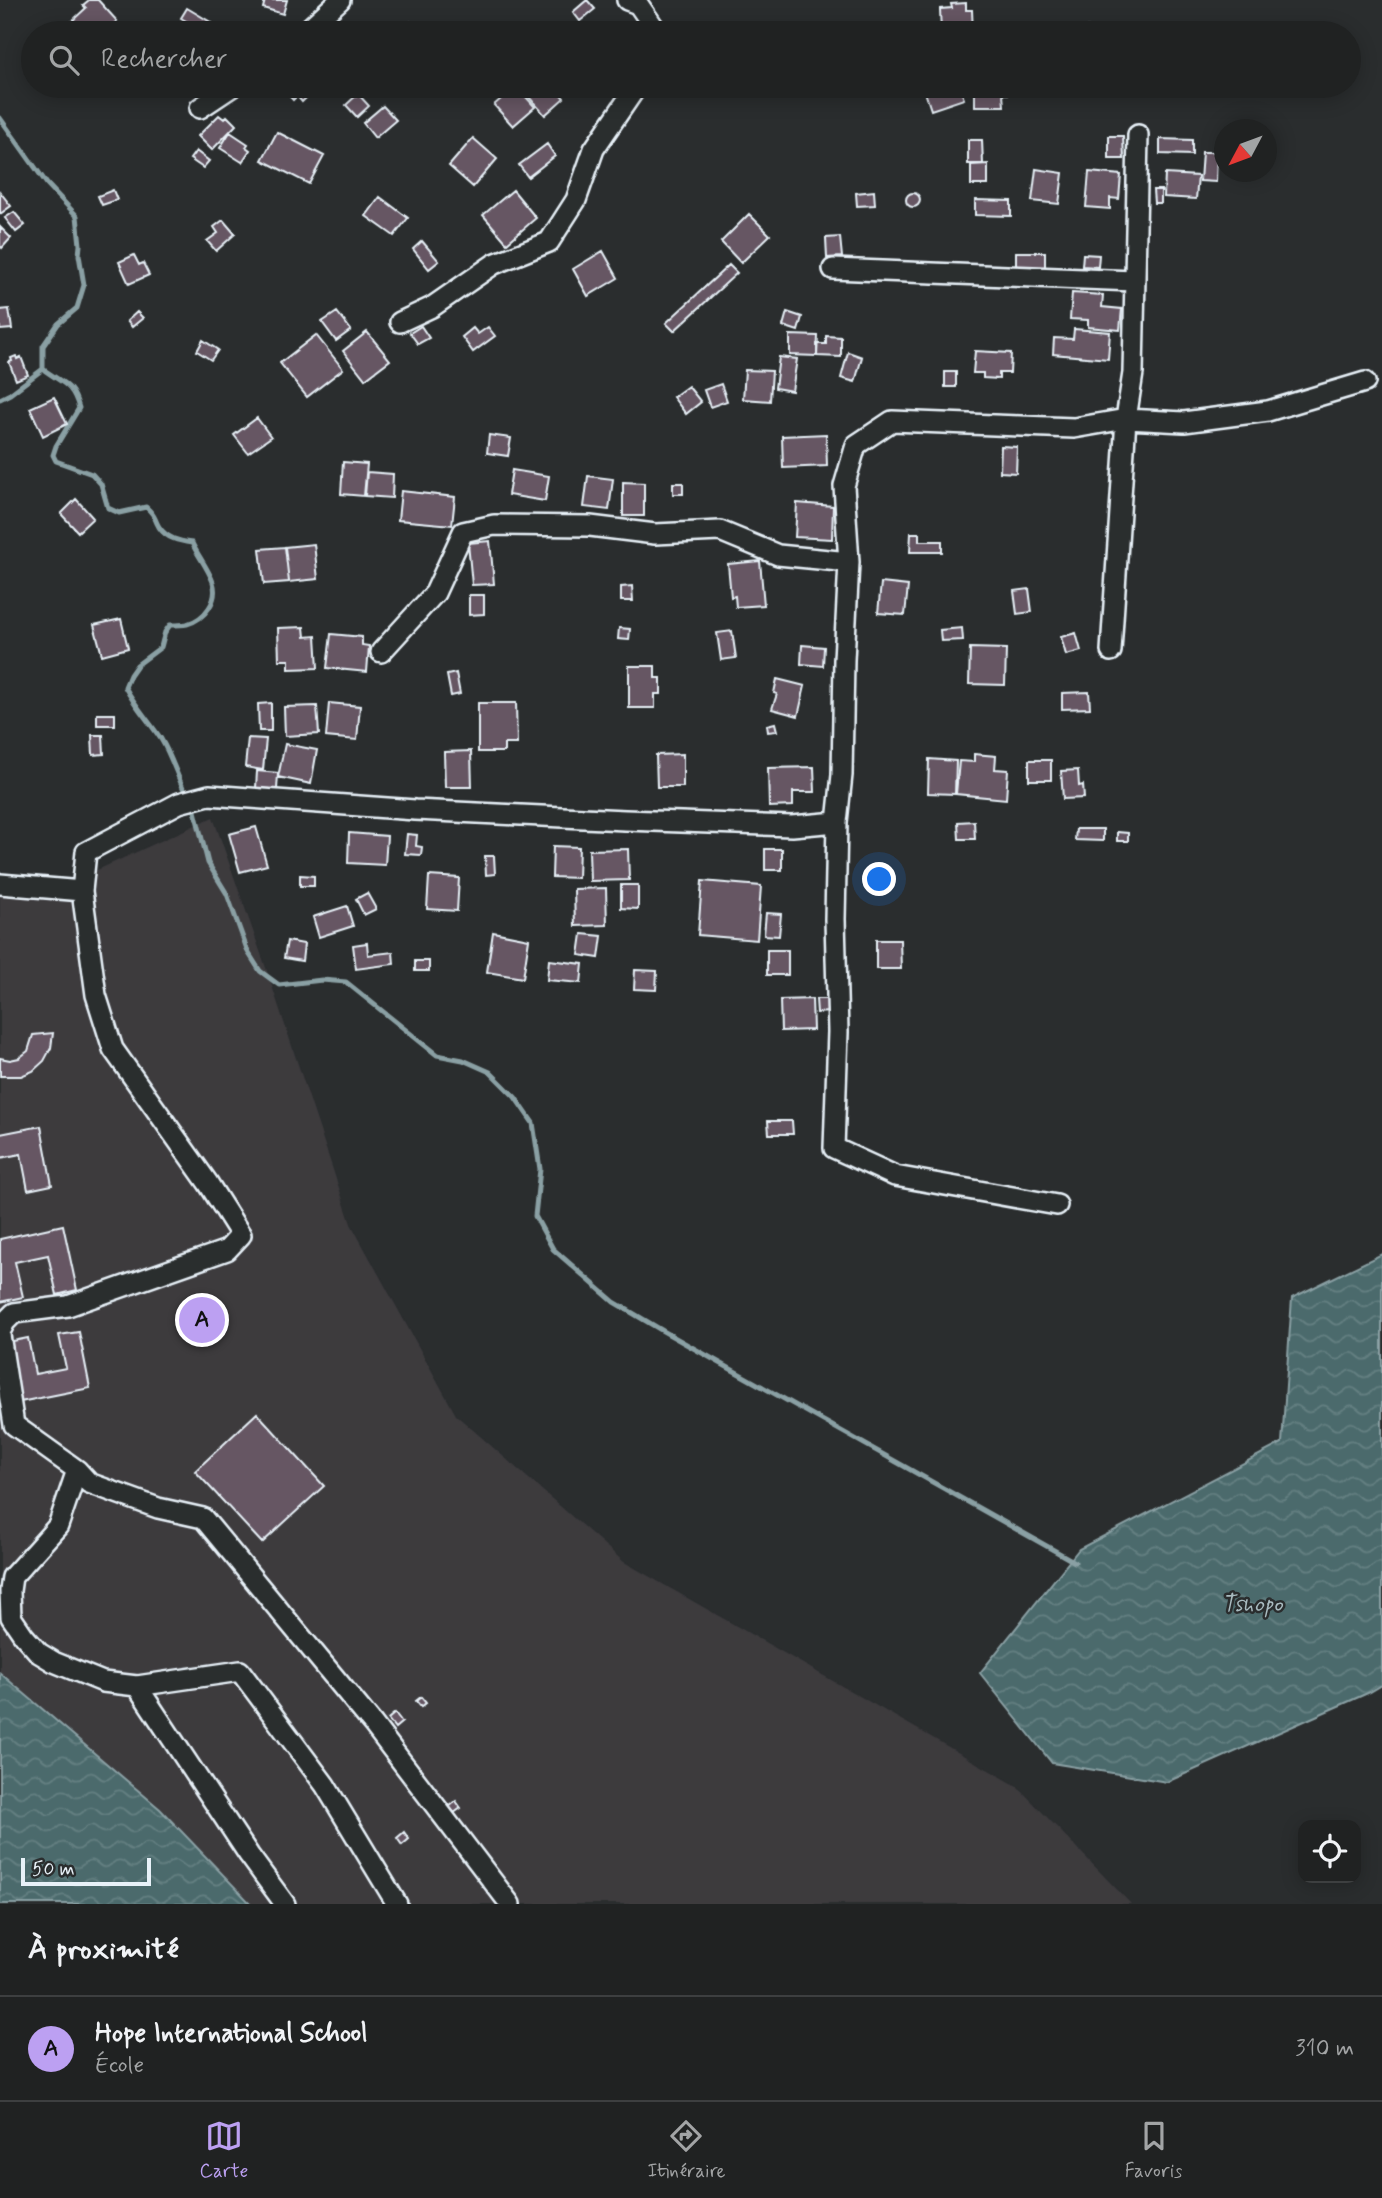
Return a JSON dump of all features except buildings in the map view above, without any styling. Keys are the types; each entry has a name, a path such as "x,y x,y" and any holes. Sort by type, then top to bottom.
{"street":[{"path":"317,21 340,0"},
{"path":"627,0 638,4 650,21"},
{"path":"200,108 215,98"},
{"path":"400,322 432,307 494,264 549,242 576,200 594,149 629,98"},
{"path":"1111,651 1126,419 1133,373 1138,135"},
{"path":"833,269 1134,281"},
{"path":"1057,1205 895,1176 834,1148 838,1032 835,919 837,822 842,775 849,562 844,486 856,445 892,421 1074,428 1126,419 1184,422 1268,411 1365,382"},
{"path":"381,652 435,593 463,532 494,525 590,526 655,534 720,531 778,555 849,562"},
{"path":"510,1904 373,1724 203,1518 158,1508 89,1483 77,1470 7,1428 0,1334 5,1322 14,1313 68,1306 227,1250 241,1235 208,1183 113,1049 96,995 82,891 86,852 179,803 209,795 415,810 639,821 792,826 837,822"},
{"path":"0,884 82,891"},
{"path":"77,1470 58,1526 12,1577 10,1617 39,1653 103,1682 137,1686 240,1671 325,1785 397,1904"},
{"path":"137,1686 249,1855 285,1904"}],"shaded area":[{"path":"213,817 351,1224 456,1415 624,1562 1017,1786 1131,1904 251,1904 160,1809 0,1673 0,891 93,899 95,871"}],"water":[{"name":"Tshopo","path":"1382,1254 1382,1685 1167,1782 1052,1763 980,1673 1079,1549 1282,1443 1292,1298"},
{"path":"0,1673 160,1809 251,1904 0,1904"}],"waterway":[{"path":"0,118 47,184 77,216 84,285 77,308 58,324 43,346 43,369 70,389 79,408 53,455 56,461 92,474 101,484 108,508 119,513 146,507 166,534 192,543 213,582 214,595 205,613 187,624 170,625 161,647 137,665 125,687 161,739 187,796"},
{"path":"0,399 43,369"},
{"path":"191,805 195,811 208,863 227,894 248,952 260,971 279,985 322,980 346,982 437,1055 463,1060 490,1072 515,1097 533,1123 540,1169 535,1216 553,1249 614,1302 1075,1562"}],"place":[{"name":"Hope International School","path":"202,1320"}]}
